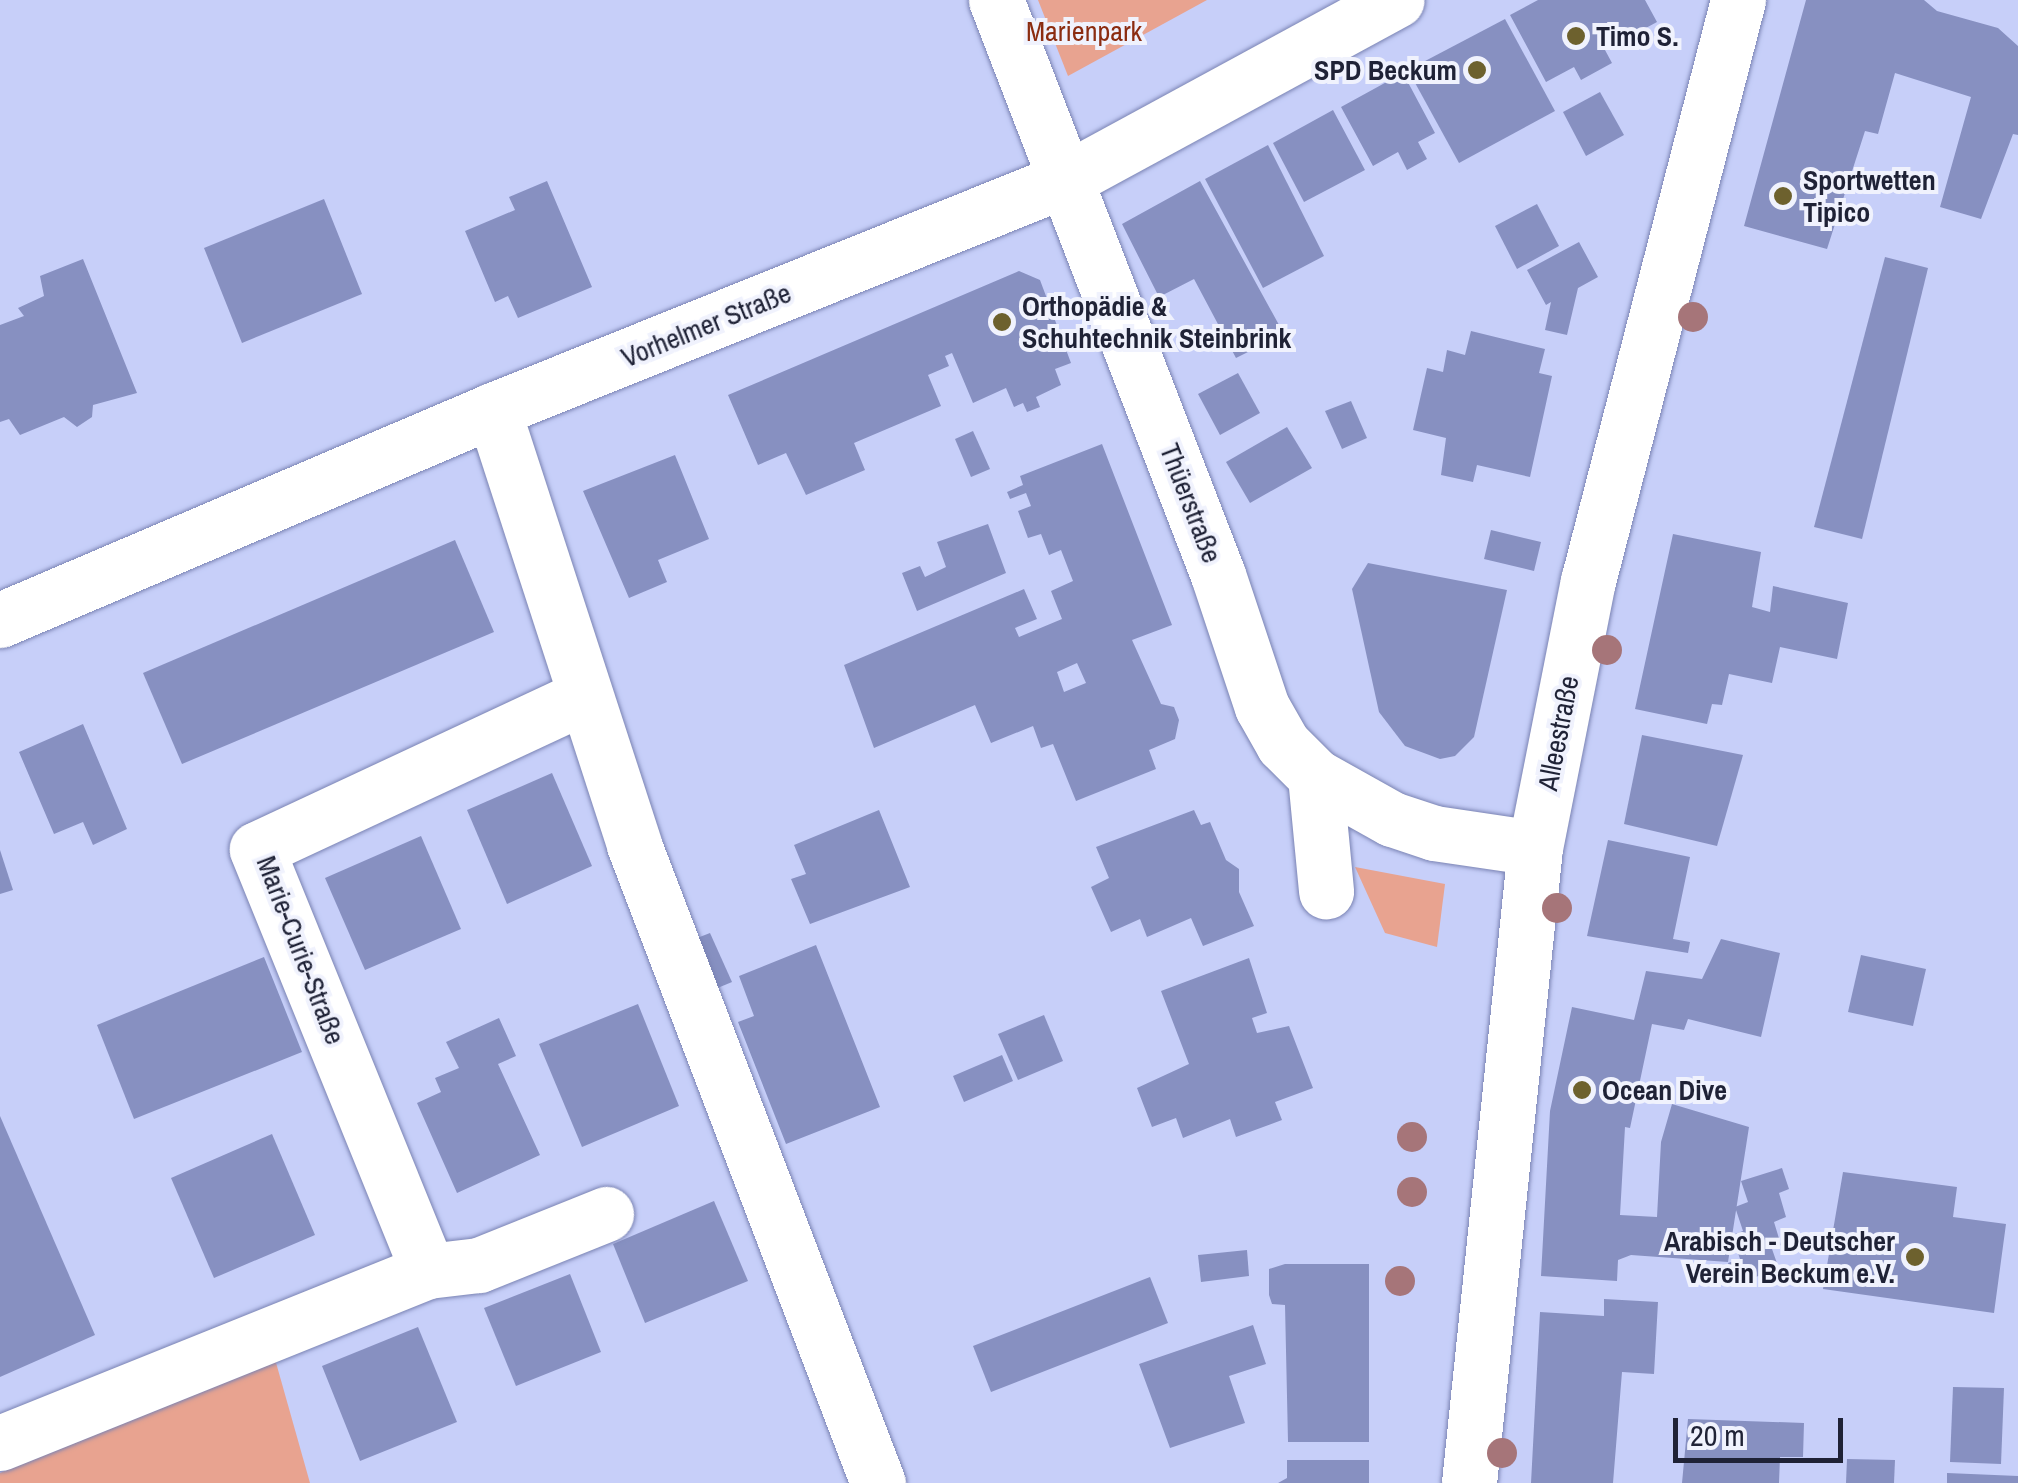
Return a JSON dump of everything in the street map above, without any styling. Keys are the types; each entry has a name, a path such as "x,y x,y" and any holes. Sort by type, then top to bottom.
{"street":[{"name":"Thüerstraße","path":"996,0 1067,179 1262,706 1283,744 1315,776 1378,812 1434,833 1535,848"},
{"name":"Vorhelmer Straße","path":"0,620 494,410 1067,179 1397,0"},
{"name":"Alleestraße","path":"1468,1483 1535,848 1588,582 1738,0"},
{"path":"494,410 583,697 878,1483"},
{"name":"Marie-Curie-Straße","path":"428,1271 257,850 583,697"},
{"path":"1315,776 1326,891"},
{"path":"0,1443 428,1271 479,1265 606,1214"}],"green space":[{"name":"Marienpark","path":"1038,0 1207,0 1068,76"},
{"path":"1355,867 1445,884 1437,947 1385,933"},
{"path":"273,1352 310,1483 0,1483 0,1473"}],"building":[{"name":"Timo S.","path":"1538,0 1645,0 1657,22 1605,50 1612,63 1581,80 1574,67 1546,82 1510,15"},
{"path":"1806,0 1924,0 1937,11 1998,28 2018,46 2018,135 2013,134 1981,219 1940,207 1971,97 1895,73 1878,134 1865,131 1827,249 1744,226"},
{"path":"1505,19 1555,111 1459,163 1408,70"},
{"path":"1403,73 1435,133 1418,142 1427,159 1407,170 1398,152 1373,166 1341,107"},
{"path":"1600,92 1624,135 1586,156 1563,112"},
{"path":"1333,110 1365,170 1304,202 1273,143"},
{"path":"1268,145 1324,256 1263,288 1205,179"},
{"path":"547,181 592,287 518,318 508,296 495,302 465,231 515,210 509,197"},
{"path":"1200,181 1284,334 1236,358 1194,279 1159,297 1122,224"},
{"path":"324,199 362,294 242,343 204,248"},
{"path":"1537,204 1559,246 1517,269 1495,226"},
{"path":"1579,242 1598,277 1578,288 1567,335 1545,330 1551,302 1546,305 1527,270"},
{"path":"1885,257 1928,268 1862,539 1814,527"},
{"path":"83,259 137,393 93,405 92,417 77,427 64,417 20,435 9,419 0,422 0,325 24,316 18,308 44,296 40,276"},
{"path":"1019,271 1040,280 1071,363 1055,369 1061,385 1036,397 1040,407 1027,412 1023,403 1014,407 1006,388 973,403 952,353 945,356 949,366 928,375 941,406 854,443 865,470 806,495 786,453 758,465 728,395"},
{"path":"1471,331 1545,349 1539,373 1552,376 1530,477 1477,465 1473,482 1441,475 1446,438 1413,430 1427,368 1443,372 1447,350 1465,355"},
{"path":"1238,373 1260,413 1220,435 1198,394"},
{"path":"1351,401 1367,438 1342,449 1325,411"},
{"path":"1287,427 1312,468 1250,503 1226,462"},
{"path":"973,431 990,469 971,477 955,439"},
{"path":"1102,444 1172,625 1132,640 1161,704 1174,707 1179,720 1175,739 1149,750 1156,769 1076,801 1053,744 1041,748 1033,726 991,743 975,705 874,748 844,665 1024,589 1037,619 1015,628 1019,637 1062,619 1051,591 1073,581 1061,550 1049,555 1041,534 1028,538 1018,511 1031,506 1026,493 1010,499 1007,492 1023,485 1020,476","holes":["1077,663 1086,683 1064,692 1057,672"]},
{"path":"675,455 709,539 658,560 667,582 629,598 583,491"},
{"path":"988,524 1006,573 917,611 902,573 920,566 925,577 946,567 937,542"},
{"path":"1491,530 1541,542 1534,571 1484,559"},
{"path":"1673,534 1761,552 1752,607 1770,612 1773,586 1848,603 1837,659 1780,647 1772,683 1729,674 1722,705 1712,704 1707,724 1635,709"},
{"path":"455,540 494,632 182,764 143,673"},
{"path":"1368,563 1507,590 1474,737 1455,756 1440,759 1405,746 1379,712 1352,589"},
{"path":"83,724 127,829 93,845 83,822 54,834 19,752"},
{"path":"1642,735 1743,755 1717,846 1624,824"},
{"path":"552,773 592,866 507,904 467,810"},
{"path":"879,810 910,887 810,924 791,879 806,874 794,845"},
{"path":"1194,810 1201,825 1210,822 1226,860 1239,869 1239,892 1254,926 1203,946 1191,918 1147,937 1140,919 1111,932 1091,887 1109,878 1096,847"},
{"path":"421,836 461,929 365,970 325,878"},
{"path":"1608,840 1690,857 1673,939 1690,942 1688,953 1587,936"},
{"path":"0,850 13,890 0,894"},
{"path":"710,933 732,982 708,992 687,942"},
{"path":"1721,939 1780,953 1761,1037 1688,1019 1684,1030 1652,1024 1630,1128 1625,1127 1620,1215 1657,1217 1661,1142 1672,1104 1749,1127 1728,1262 1631,1255 1618,1260 1617,1281 1541,1276 1550,1111 1572,1007 1634,1020 1646,971 1702,979"},
{"path":"816,945 880,1107 786,1144 738,1022 754,1016 739,976"},
{"path":"1861,955 1926,969 1913,1026 1848,1012"},
{"path":"264,957 302,1052 134,1119 97,1025"},
{"path":"1249,958 1267,1013 1252,1018 1257,1033 1289,1026 1313,1088 1275,1102 1282,1120 1236,1137 1230,1119 1183,1138 1176,1118 1152,1127 1137,1088 1189,1064 1161,991"},
{"path":"638,1004 679,1106 582,1147 539,1044"},
{"path":"1044,1015 1063,1061 1018,1080 998,1034"},
{"path":"499,1018 516,1056 498,1064 540,1155 457,1193 417,1103 441,1092 435,1078 459,1068 446,1042"},
{"path":"1002,1055 1013,1081 964,1102 953,1076"},
{"path":"0,1116 95,1335 0,1377"},
{"path":"272,1134 315,1235 214,1278 171,1178"},
{"path":"1782,1168 1789,1189 1779,1193 1786,1217 1774,1222 1781,1245 1772,1249 1779,1269 1735,1284 1728,1263 1740,1259 1732,1235 1743,1231 1735,1207 1748,1202 1741,1181"},
{"name":"Arabisch - Deutscher Verein Beckum e.V.","path":"1843,1172 1957,1187 1953,1217 2006,1224 1994,1313 1823,1289"},
{"path":"714,1201 748,1281 645,1323 613,1244"},
{"path":"1247,1250 1249,1276 1201,1282 1198,1255"},
{"path":"1285,1264 1369,1264 1369,1442 1288,1442 1285,1305 1272,1304 1269,1295 1269,1269"},
{"path":"570,1274 601,1352 516,1386 484,1308"},
{"path":"1150,1277 1168,1323 991,1392 973,1346"},
{"path":"1604,1299 1658,1302 1654,1374 1622,1372 1613,1483 1531,1483 1540,1312 1604,1316"},
{"path":"1253,1325 1266,1364 1229,1376 1245,1423 1170,1448 1139,1364"},
{"path":"418,1327 457,1422 360,1461 322,1366"},
{"path":"1953,1387 2004,1388 2001,1464 1950,1462"},
{"path":"1688,1419 1804,1423 1803,1457 1780,1457 1779,1483 1682,1483"},
{"path":"1847,1459 1895,1460 1894,1483 1846,1483"},
{"path":"1287,1460 1369,1460 1369,1483 1278,1483 1287,1478"},
{"path":"1947,1473 2018,1476 2018,1483 1947,1483"}],"place":[{"name":"Timo S.","path":"1576,36"},
{"name":"SPD Beckum","path":"1477,70"},
{"name":"Sportwetten Tipico","path":"1783,196"},
{"name":"Orthopädie & Schuhtechnik Steinbrink","path":"1002,322"},
{"name":"Ocean Dive","path":"1582,1090"},
{"name":"Arabisch - Deutscher Verein Beckum e.V.","path":"1915,1257"}]}
